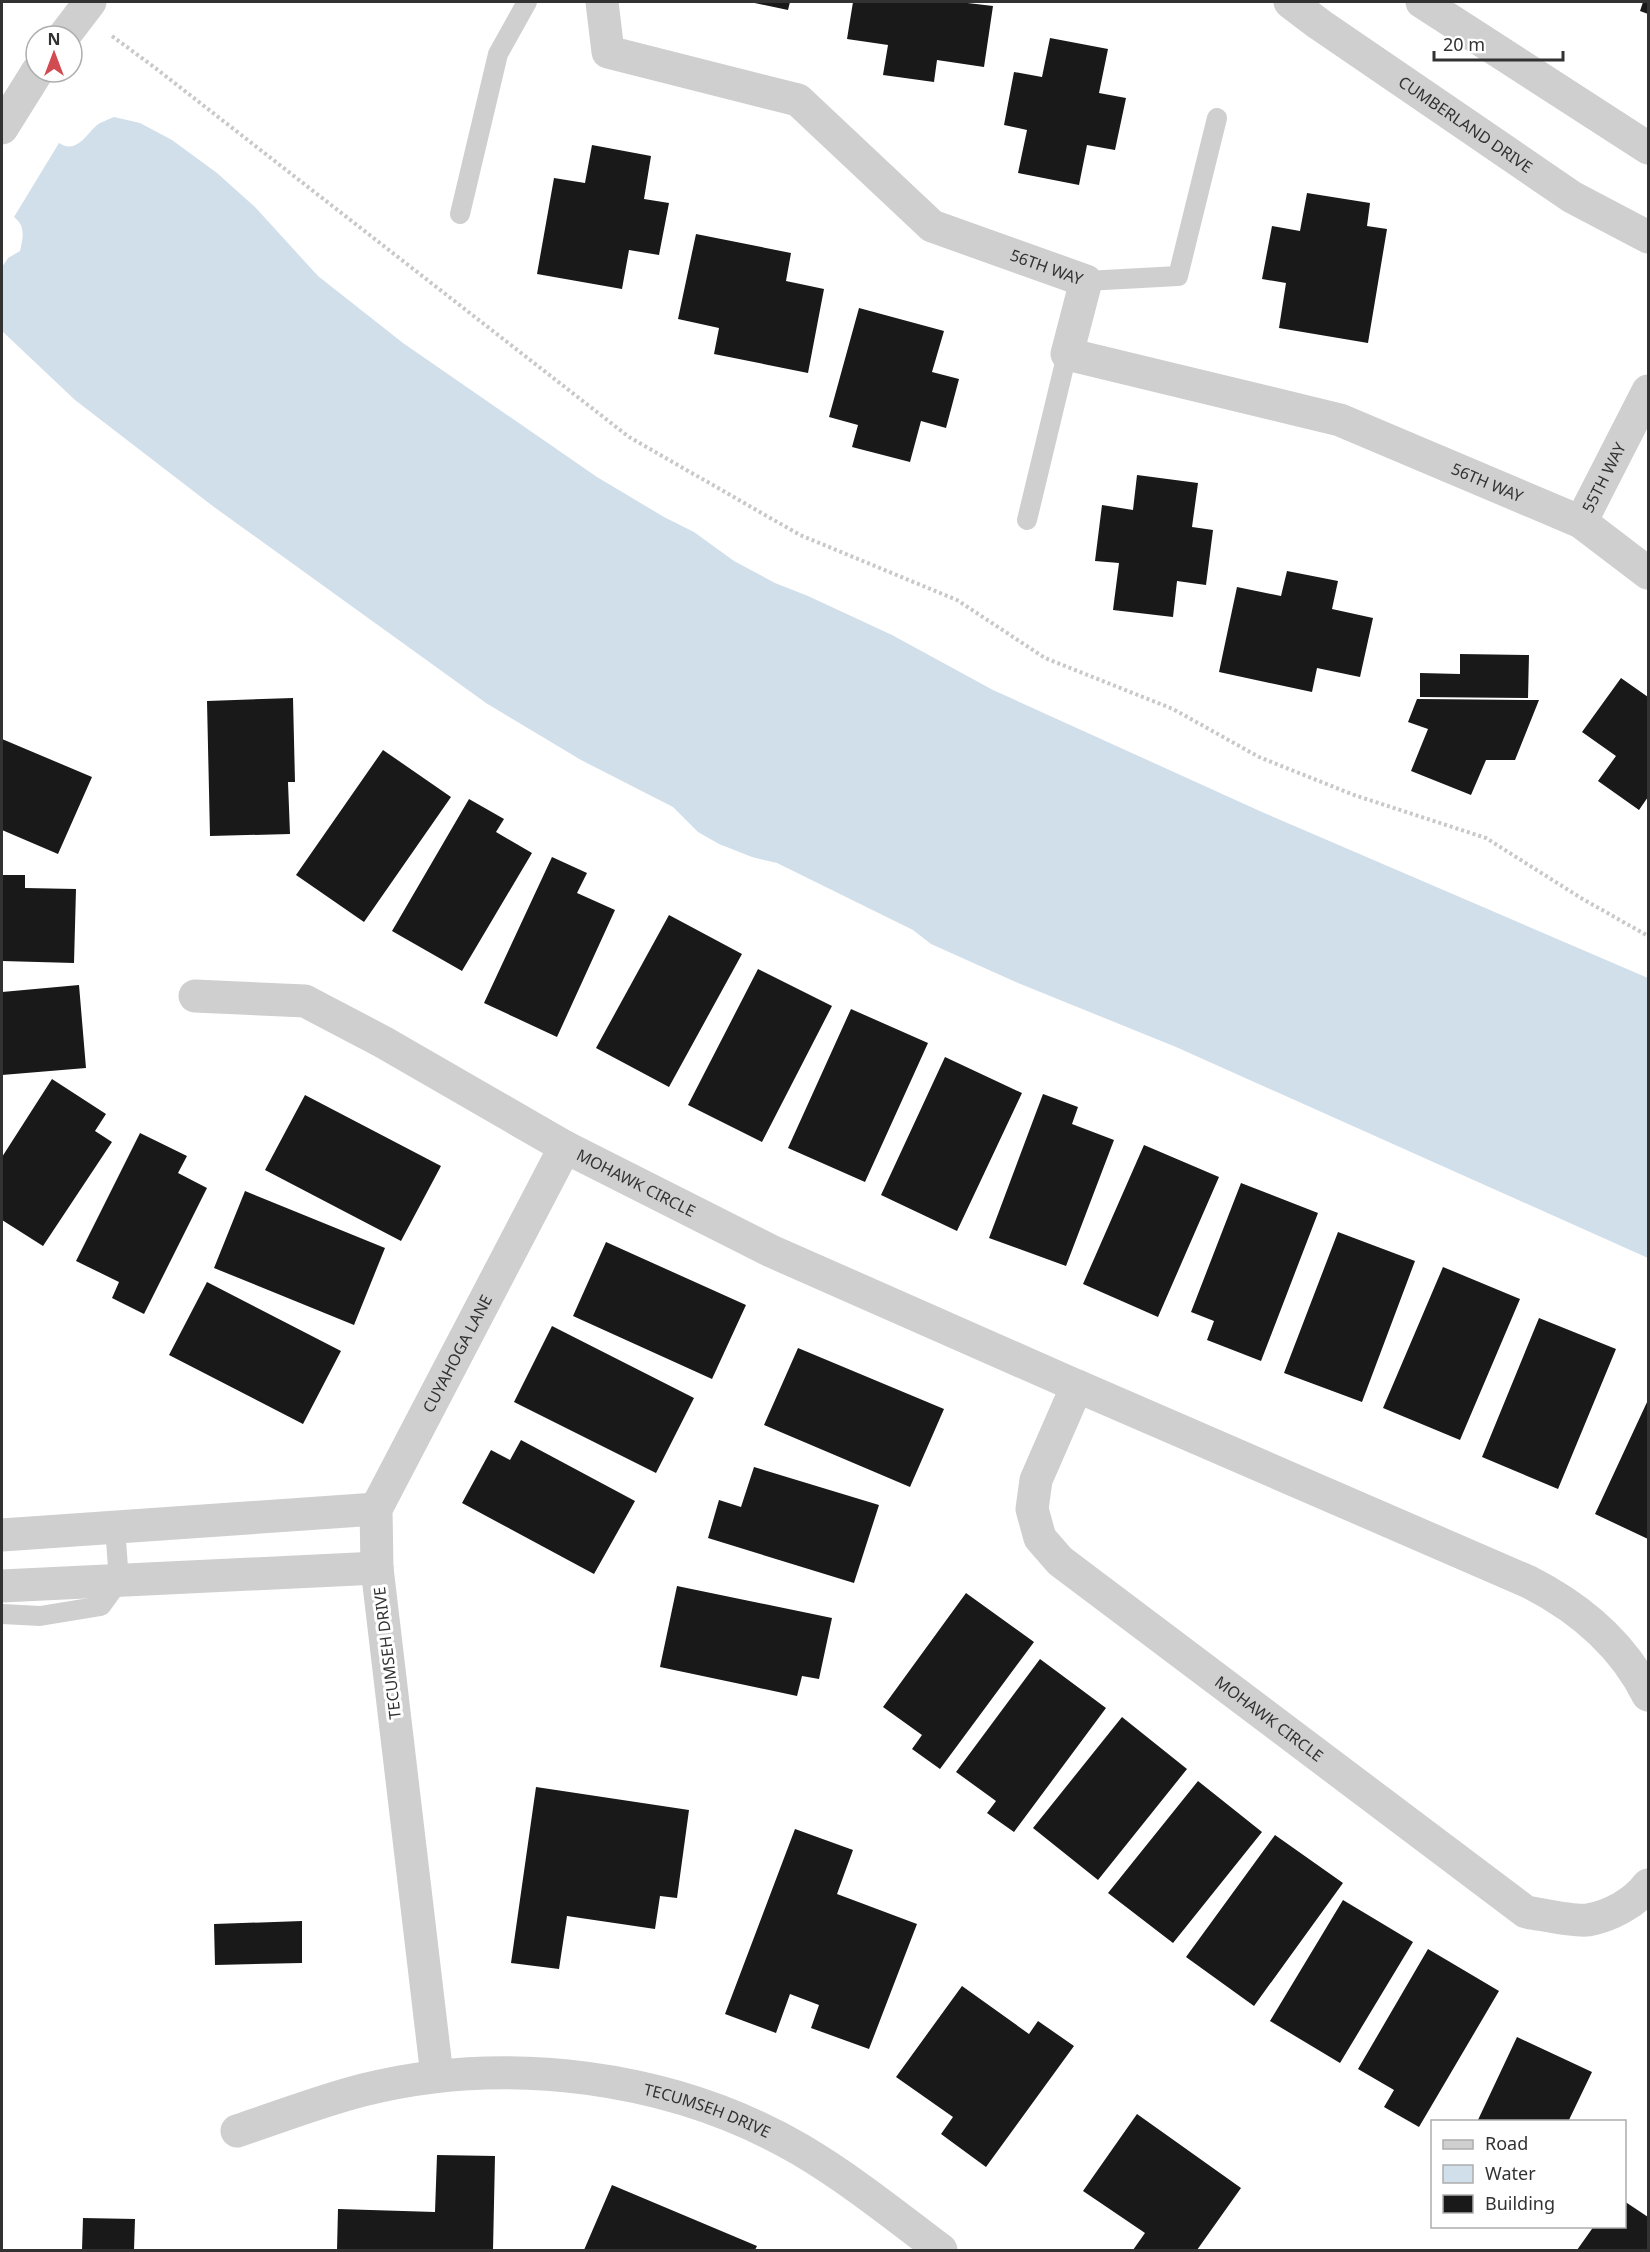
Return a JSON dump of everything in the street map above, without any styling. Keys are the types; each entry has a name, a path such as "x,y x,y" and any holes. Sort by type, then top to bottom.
{"street":[{"path":"73,24 90,2"},
{"name":"56TH WAY","path":"602,2 608,52 798,100 932,226 1086,281 1067,354 1340,420 1581,522"},
{"name":"CUMBERLAND DRIVE","path":"1290,2 1572,197 1648,237"},
{"path":"1422,2 1648,148"},
{"path":"2,128 30,84"},
{"name":"55TH WAY","path":"1648,391 1581,522 1648,573"},
{"name":"MOHAWK CIRCLE","path":"195,996 305,1001 383,1042 565,1147 771,1251 1528,1582 1556,1596 1604,1634 1625,1657 1648,1695"},
{"name":"CUYAHOGA LANE","path":"377,1568 376,1509 565,1147"},
{"name":"MOHAWK CIRCLE","path":"1077,1386 1036,1480 1032,1509 1040,1538 1060,1561 1526,1912 1586,1920 1617,1911 1644,1891 1648,1885"},
{"path":"2,1534 376,1509"},
{"name":"TECUMSEH DRIVE","path":"2,1586 377,1568 437,2076"},
{"name":"TECUMSEH DRIVE","path":"237,2131 362,2090 437,2076 506,2072 583,2077 658,2092 731,2116 800,2150 865,2193 941,2250"}],"lane":[{"path":"460,214 498,54 527,2"},
{"path":"1086,281 1178,276 1217,118"},
{"path":"1027,520 1067,354"},
{"path":"2,1614 40,1616 101,1606 119,1581 115,1527"}],"path":[{"path":"112,36 630,437 800,535 957,600 1045,658 1173,709 1259,757 1354,795 1486,838 1581,898 1648,936"}],"water":[{"path":"114,117 140,123 172,140 217,173 255,207 318,276 403,343 597,477 694,532 734,561 775,583 892,635 993,690 1262,812 1648,978 1648,1258 1176,1047 1018,983 931,944 913,930 777,863 752,857 719,844 698,832 673,807 581,760 486,703 214,507 75,400 2,331 2,267 8,258 20,251 23,237 22,228 14,217 59,143 65,146 75,145 98,125"}],"building":[{"path":"750,2 790,2 788,10"},
{"path":"853,2 959,2 993,6 984,67 937,60 934,82 883,75 888,45 847,39"},
{"path":"1643,2 1648,2 1648,14 1640,11"},
{"path":"1050,38 1108,49 1099,93 1126,98 1115,150 1087,145 1079,185 1018,173 1027,130 1004,125 1014,72 1042,77"},
{"path":"592,145 651,156 644,199 669,203 659,255 629,250 622,289 537,274 554,178 585,183"},
{"path":"1307,193 1370,203 1367,226 1387,229 1368,343 1279,328 1286,283 1262,279 1272,226 1300,231"},
{"path":"696,234 791,253 786,281 824,289 808,373 714,354 719,328 678,319"},
{"path":"859,308 944,331 932,372 959,379 946,428 921,421 910,462 852,447 858,425 829,417"},
{"path":"1137,475 1198,483 1192,527 1213,530 1206,585 1177,581 1173,617 1113,610 1119,563 1095,561 1102,505 1133,510"},
{"path":"1287,571 1338,581 1332,609 1373,618 1360,677 1317,668 1312,692 1219,672 1237,587 1281,596"},
{"path":"1460,654 1529,655 1528,698 1420,697 1420,673 1460,674"},
{"path":"1621,678 1648,697 1648,797 1639,810 1598,781 1616,756 1582,732"},
{"path":"293,698 295,782 288,782 290,834 210,836 207,701"},
{"path":"1417,699 1539,700 1515,760 1486,760 1471,795 1411,771 1428,729 1408,722"},
{"path":"2,739 92,777 58,854 2,830"},
{"path":"383,750 451,797 364,922 296,875"},
{"path":"469,799 504,819 496,832 532,853 462,971 392,931"},
{"path":"552,857 587,873 577,893 615,910 557,1037 484,1003"},
{"path":"2,875 25,875 25,888 76,889 74,963 2,961"},
{"path":"669,915 742,954 669,1087 596,1048"},
{"path":"758,969 832,1006 762,1142 688,1105"},
{"path":"79,985 86,1068 2,1075 2,992"},
{"path":"851,1009 928,1043 865,1182 788,1148"},
{"path":"945,1057 1022,1093 957,1231 881,1195"},
{"path":"52,1079 106,1114 95,1131 112,1142 43,1246 2,1220 2,1157"},
{"path":"1043,1094 1078,1107 1072,1124 1114,1140 1066,1266 989,1238"},
{"path":"305,1095 441,1166 401,1241 265,1170"},
{"path":"140,1133 187,1156 178,1173 207,1188 144,1314 112,1298 119,1282 76,1261"},
{"path":"1144,1145 1219,1177 1158,1317 1083,1284"},
{"path":"1241,1183 1318,1213 1261,1361 1207,1340 1214,1321 1191,1312"},
{"path":"245,1191 385,1248 354,1325 214,1268"},
{"path":"1338,1232 1415,1261 1362,1402 1284,1373"},
{"path":"606,1242 746,1305 712,1379 573,1316"},
{"path":"1443,1267 1520,1299 1460,1440 1383,1408"},
{"path":"207,1282 341,1351 303,1424 169,1355"},
{"path":"1539,1318 1616,1349 1558,1489 1482,1457"},
{"path":"552,1326 694,1398 656,1473 514,1402"},
{"path":"798,1348 944,1409 910,1487 764,1425"},
{"path":"1648,1400 1648,1539 1595,1514"},
{"path":"521,1440 635,1501 594,1574 462,1503 491,1450 510,1460"},
{"path":"754,1467 879,1505 854,1583 708,1538 719,1500 741,1507"},
{"path":"677,1586 832,1618 819,1679 802,1676 797,1696 660,1667"},
{"path":"966,1593 1034,1642 940,1769 912,1749 922,1735 883,1707"},
{"path":"1040,1659 1106,1708 1014,1832 987,1813 996,1801 956,1772"},
{"path":"1122,1717 1187,1769 1098,1880 1033,1828"},
{"path":"1198,1781 1262,1832 1173,1943 1108,1893"},
{"path":"536,1787 689,1810 677,1898 660,1896 655,1929 567,1916 559,1969 511,1963"},
{"path":"795,1829 853,1850 837,1894 917,1924 869,2049 811,2028 819,2005 790,1994 776,2033 725,2014"},
{"path":"1275,1835 1343,1883 1254,2006 1186,1957"},
{"path":"1343,1900 1413,1942 1340,2063 1270,2021"},
{"path":"302,1921 302,1963 215,1965 214,1924"},
{"path":"1428,1949 1499,1991 1419,2127 1384,2107 1394,2090 1358,2069"},
{"path":"962,1986 1029,2034 1038,2021 1074,2046 986,2167 941,2134 953,2117 896,2077"},
{"path":"1517,2037 1592,2072 1569,2120 1478,2120"},
{"path":"1137,2114 1241,2188 1197,2250 1133,2250 1145,2233 1083,2191"},
{"path":"437,2155 495,2156 493,2250 337,2250 338,2209 435,2212"},
{"path":"612,2185 757,2246 755,2250 584,2250"},
{"path":"1626,2202 1648,2217 1648,2250 1577,2250 1593,2228 1626,2228"},
{"path":"83,2218 135,2219 134,2250 82,2250"}]}
